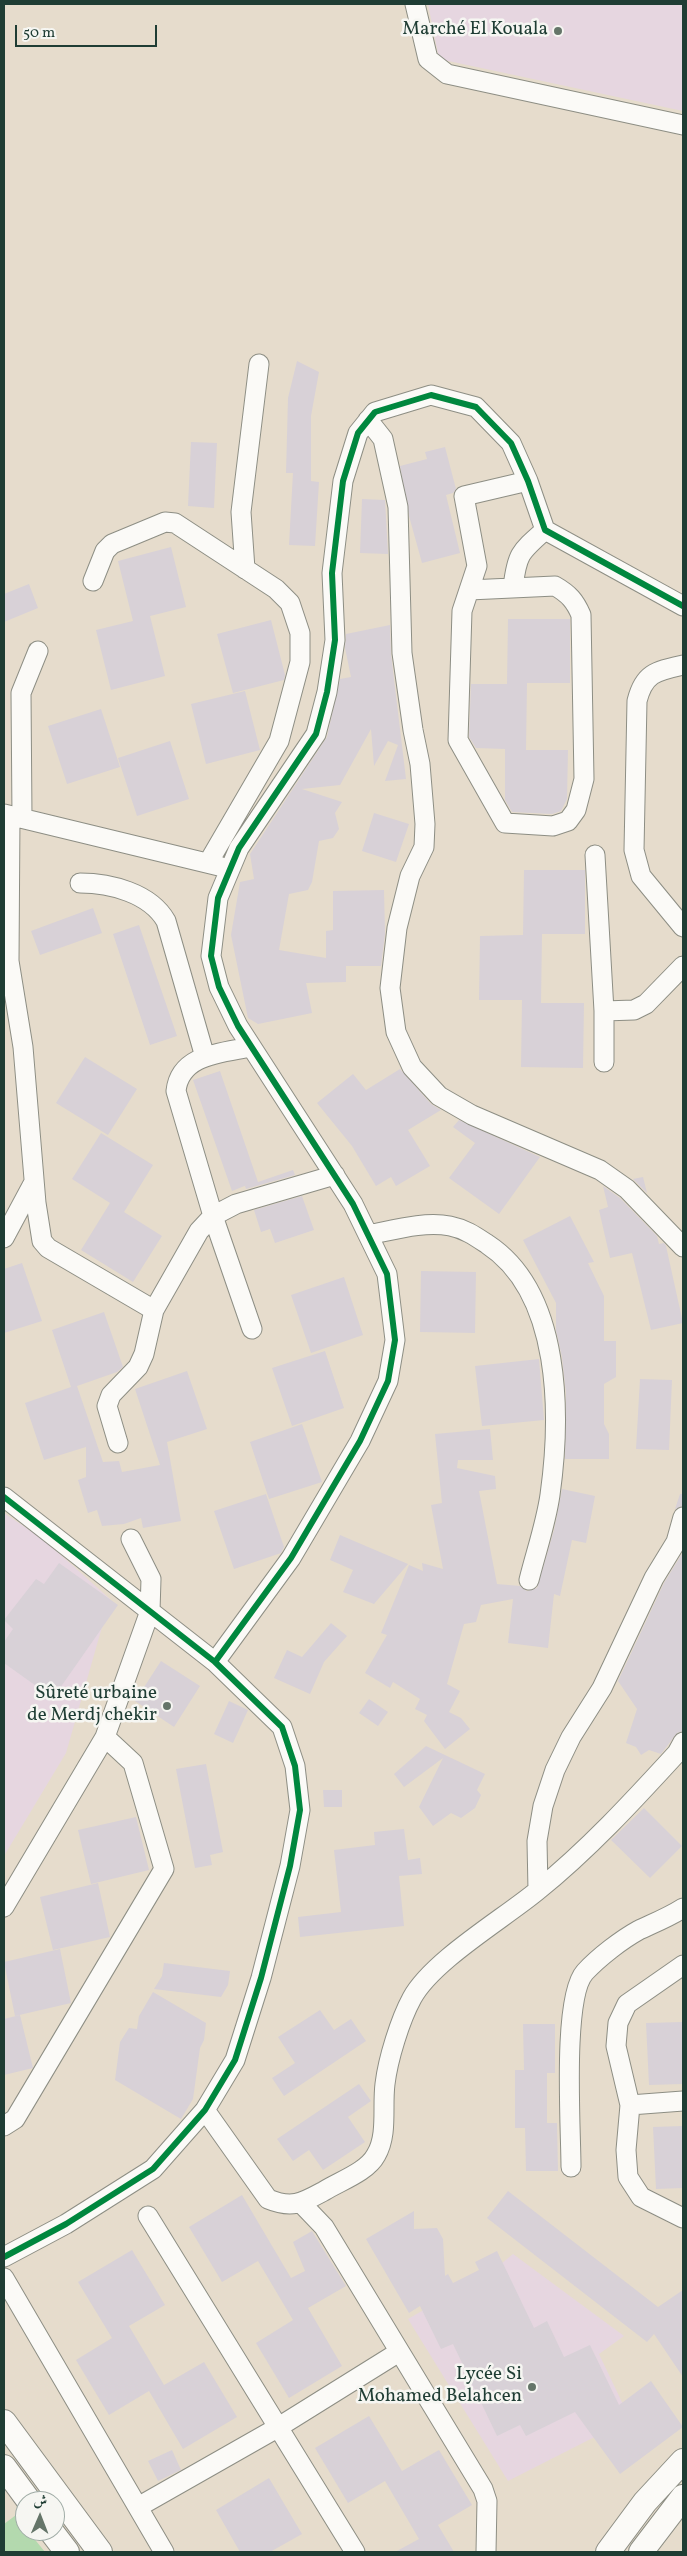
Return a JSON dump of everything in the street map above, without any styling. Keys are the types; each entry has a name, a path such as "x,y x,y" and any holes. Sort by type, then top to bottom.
{"street":[{"path":"414,4 428,59 447,74 683,124"},
{"path":"244,569 241,512 259,364"},
{"path":"215,1662 291,1558 360,1441 388,1381 394,1340 387,1274 353,1204 238,1026 219,987 211,956 218,898 239,848 316,734 327,692 335,640 332,573 343,481 358,434 375,412 431,395 476,407 511,443 528,481 545,530 683,606"},
{"path":"368,420 383,439 398,507 402,653 420,764 425,824 424,847 410,876 397,928 390,988 396,1032 412,1067 439,1096 472,1115 600,1170 627,1188 683,1247"},
{"path":"469,590 555,586 567,593 576,604 581,616 584,779 576,810 568,821 553,826 505,823 458,740 462,611 469,590 477,566 464,496 528,481"},
{"path":"93,581 105,551 112,544 165,522 175,524 276,589 290,604 300,633 300,662 279,741 208,863"},
{"path":"514,587 516,561 524,548 545,530"},
{"path":"38,651 21,693 12,816 9,961 23,1047 40,1232 42,1241 48,1248 154,1310"},
{"path":"683,665 653,674 641,685 637,701 634,850 641,876 683,927"},
{"path":"12,816 208,863 230,870"},
{"path":"595,855 604,1011 604,1062"},
{"path":"80,883 96,883 115,888 145,899 160,910 166,921 205,1057"},
{"path":"604,1011 634,1010 646,1004 683,966"},
{"path":"251,1047 205,1057 187,1066 177,1077 176,1091 214,1216 252,1329"},
{"path":"118,1443 107,1406 111,1395 138,1367 144,1354 154,1310 199,1231 214,1216 236,1204 335,1176"},
{"path":"4,1238 34,1182"},
{"path":"368,1235 426,1225 449,1226 469,1232 502,1254 528,1287 542,1318 552,1363 555,1409 550,1496 529,1580"},
{"path":"4,1497 215,1662 282,1728 295,1766 300,1810 290,1866 258,1987 235,2060 205,2110 153,2169 66,2224 4,2257"},
{"path":"538,1890 537,1841 543,1806 555,1770 571,1737 602,1688 654,1578 676,1542 683,1518"},
{"path":"4,1907 105,1737 150,1611 151,1579 130,1539"},
{"path":"4,2126 15,2119 164,1869 133,1763 105,1737"},
{"path":"205,2110 268,2199 283,2205 301,2203 365,2168 376,2156 382,2138 385,2084 388,2070 411,1998 423,1981 443,1963 538,1890 623,1812 677,1753 683,1742"},
{"path":"571,2167 570,2016 575,1990 584,1973 637,1931 683,1908"},
{"path":"683,1965 627,2004 618,2023 616,2046 630,2105 626,2150 628,2177 641,2196 683,2218"},
{"path":"630,2105 683,2101"},
{"path":"301,2203 324,2228 483,2489 487,2501 486,2552"},
{"path":"148,2216 355,2552"},
{"path":"4,2278 164,2552"},
{"path":"138,2507 277,2428 399,2352"},
{"path":"4,2422 100,2552"},
{"path":"608,2552 645,2502 683,2461"},
{"path":"4,2467 22,2491"},
{"path":"641,2552 683,2497"},
{"path":"59,2541 67,2552"}],"shaded area":[{"name":"Marché El Kouala","path":"428,4 683,4 683,111 439,59"},
{"path":"4,1513 43,1539 110,1599 66,1753 4,1856"},
{"name":"Lycée Si Mohamed Belahcen","path":"513,2254 624,2336 599,2354 630,2419 508,2481 408,2319 495,2269"}],"green space":[{"path":"15,2516 15,2541 36,2541 45,2552 4,2552 4,2524"}],"building":[{"path":"297,361 319,372 311,416 311,481 319,482 315,546 289,545 293,473 286,473 288,398"},
{"path":"191,442 217,443 214,508 188,506"},
{"path":"445,447 456,489 453,493 446,495 460,553 422,563 409,516 400,466 427,459 425,452"},
{"path":"362,499 385,500 388,554 360,553"},
{"path":"171,547 186,607 150,616 165,676 111,690 96,630 133,621 118,561"},
{"path":"29,584 38,608 4,622 4,594"},
{"path":"508,619 570,619 570,683 527,683 526,750 568,750 567,799 561,811 552,814 512,812 505,800 505,749 476,748 469,737 471,684 507,684"},
{"path":"271,620 285,675 284,680 233,693 217,634"},
{"path":"390,625 391,654 406,779 385,781 398,745 388,741 374,766 371,729 340,785 302,789 342,802 335,813 339,829 333,838 319,841 312,882 308,890 289,894 279,950 326,958 326,931 333,930 333,891 384,890 385,934 381,966 346,966 346,982 306,983 312,1013 258,1024 248,1018 231,935 240,882 254,879 250,854 327,737 340,679 351,677 345,648 346,634"},
{"path":"245,691 260,750 206,764 191,704"},
{"path":"101,709 120,767 67,784 48,726"},
{"path":"170,741 189,799 137,816 118,758"},
{"path":"374,813 409,824 396,862 362,851"},
{"path":"524,870 585,870 585,934 542,934 541,1003 584,1003 583,1068 521,1067 522,1000 479,1000 480,936 523,935"},
{"path":"93,908 102,933 40,955 31,931"},
{"path":"139,925 177,1036 150,1045 113,934"},
{"path":"85,1057 137,1089 108,1135 56,1103"},
{"path":"400,1069 431,1104 441,1110 408,1130 430,1166 396,1186 391,1177 376,1186 352,1146 317,1103 353,1074 366,1090"},
{"path":"220,1071 258,1182 293,1170 295,1175 246,1189 245,1186 247,1185 232,1191 193,1080"},
{"path":"459,1120 540,1157 499,1214 449,1178 475,1143 453,1127"},
{"path":"101,1133 153,1165 124,1212 162,1236 133,1282 81,1250 110,1203 72,1179"},
{"path":"643,1177 647,1193 633,1179"},
{"path":"603,1186 620,1198 657,1236 659,1244 664,1243 666,1246 683,1323 651,1330 632,1253 610,1258 599,1210 608,1207"},
{"path":"302,1196 314,1230 275,1243 270,1229 261,1232 254,1210"},
{"path":"570,1216 594,1262 588,1263 604,1296 604,1341 616,1341 616,1377 604,1384 604,1424 609,1434 609,1459 565,1459 566,1393 562,1357 556,1331 556,1303 523,1240"},
{"path":"22,1263 42,1321 4,1333 4,1269"},
{"path":"421,1271 476,1272 475,1333 420,1332"},
{"path":"344,1277 363,1335 311,1353 291,1295"},
{"path":"104,1312 123,1367 117,1372 77,1386 103,1462 119,1461 122,1472 160,1465 135,1389 187,1371 207,1429 167,1442 181,1521 143,1528 141,1518 124,1524 102,1526 97,1510 88,1513 78,1480 86,1477 86,1447 44,1460 25,1403 71,1387 52,1330"},
{"path":"325,1351 344,1408 292,1426 272,1368"},
{"path":"539,1359 544,1420 482,1426 475,1366"},
{"path":"640,1379 672,1380 669,1450 636,1449"},
{"path":"302,1424 322,1482 269,1499 250,1442"},
{"path":"490,1429 493,1460 458,1460 457,1468 495,1476 496,1489 479,1491 497,1584 520,1586 527,1591 537,1588 554,1530 562,1489 595,1496 586,1543 572,1540 560,1596 554,1594 548,1648 508,1643 513,1599 481,1605 476,1622 464,1624 447,1684 460,1691 449,1712 461,1718 470,1729 445,1749 424,1721 427,1715 415,1709 420,1699 393,1682 390,1688 365,1673 387,1635 381,1633 409,1565 423,1571 422,1563 443,1569 431,1505 442,1503 435,1434"},
{"path":"266,1494 284,1547 281,1553 234,1569 214,1511"},
{"path":"680,1494 683,1494 683,1506 675,1509"},
{"path":"340,1535 408,1564 374,1604 343,1592 353,1570 330,1560"},
{"path":"683,1552 683,1731 677,1733 661,1754 649,1750 641,1755 636,1747 626,1743 637,1709 618,1681 664,1583"},
{"path":"59,1563 118,1605 60,1688 53,1684 46,1693 4,1663 4,1642 13,1629 4,1620 36,1579 44,1584"},
{"path":"331,1623 347,1636 324,1662 310,1694 274,1678 287,1650 302,1657"},
{"path":"161,1661 200,1686 174,1727 135,1701"},
{"path":"369,1699 388,1712 378,1726 359,1713"},
{"path":"229,1701 248,1710 233,1743 214,1734"},
{"path":"426,1746 485,1774 477,1790 481,1795 475,1808 461,1818 451,1813 433,1826 419,1807 443,1758 404,1787 394,1774"},
{"path":"206,1764 223,1852 210,1855 212,1865 195,1868 176,1769"},
{"path":"323,1790 342,1790 342,1807 324,1807"},
{"path":"644,1808 682,1846 650,1878 611,1840"},
{"path":"136,1817 149,1870 91,1884 78,1830"},
{"path":"404,1829 408,1860 420,1858 422,1874 399,1876 404,1926 300,1937 298,1917 341,1912 334,1850 375,1845 374,1832"},
{"path":"98,1883 110,1937 53,1950 40,1897"},
{"path":"60,1949 71,2003 15,2016 4,1962"},
{"path":"164,1963 230,1971 228,1985 221,1997 154,1989 162,1976"},
{"path":"153,1992 206,2023 204,2040 200,2048 193,2099 181,2119 115,2080 120,2042 129,2028 137,2029 139,2016"},
{"path":"320,2010 334,2030 351,2019 366,2041 284,2096 272,2078 295,2063 278,2037"},
{"path":"20,2015 33,2068 4,2075 4,2019"},
{"path":"683,2022 683,2084 649,2085 646,2023"},
{"path":"523,2024 555,2024 555,2073 547,2073 547,2123 557,2123 558,2171 526,2171 525,2128 515,2128 515,2070 524,2070"},
{"path":"359,2084 371,2101 348,2117 365,2142 323,2170 309,2150 293,2161 277,2139"},
{"path":"683,2126 683,2188 656,2189 653,2127"},
{"path":"508,2191 658,2307 683,2290 683,2377 654,2334 647,2342 487,2218"},
{"path":"242,2195 291,2278 305,2271 293,2242 312,2231 346,2286 308,2308 342,2366 289,2398 256,2343 293,2320 258,2261 222,2282 189,2227"},
{"name":"Lycée Si Mohamed Belahcen","path":"414,2211 414,2229 437,2228 443,2239 445,2276 448,2274 453,2283 479,2270 475,2262 497,2251 534,2328 547,2321 564,2357 590,2345 619,2405 651,2381 683,2427 620,2474 575,2412 526,2436 520,2425 497,2436 453,2344 441,2349 420,2306 409,2313 366,2239"},
{"path":"132,2250 165,2305 129,2326 164,2385 204,2362 237,2417 183,2449 149,2391 109,2415 76,2360 112,2338 78,2282"},
{"path":"369,2416 402,2471 439,2450 472,2505 438,2525 454,2552 395,2552 419,2539 385,2481 348,2503 315,2448"},
{"path":"172,2450 181,2470 158,2481 148,2461"},
{"path":"269,2478 302,2534 270,2552 240,2552 216,2510"}],"cycle path":[{"path":"215,1662 291,1558 360,1441 388,1381 395,1340 387,1274 353,1204 238,1026 219,987 211,956 218,898 239,848 316,734 327,692 335,640 332,573 343,481 358,433 375,412 431,395 476,407 511,443 528,481 545,530 683,606"},
{"path":"4,1497 215,1662 282,1727 295,1766 300,1810 290,1866 261,1978 235,2060 205,2110 153,2169 66,2224 4,2257"}],"place":[{"name":"Marché El Kouala","path":"558,31"},
{"name":"Sûreté urbaine de Merdj chekir","path":"167,1706"},
{"name":"Lycée Si Mohamed Belahcen","path":"532,2387"}]}
